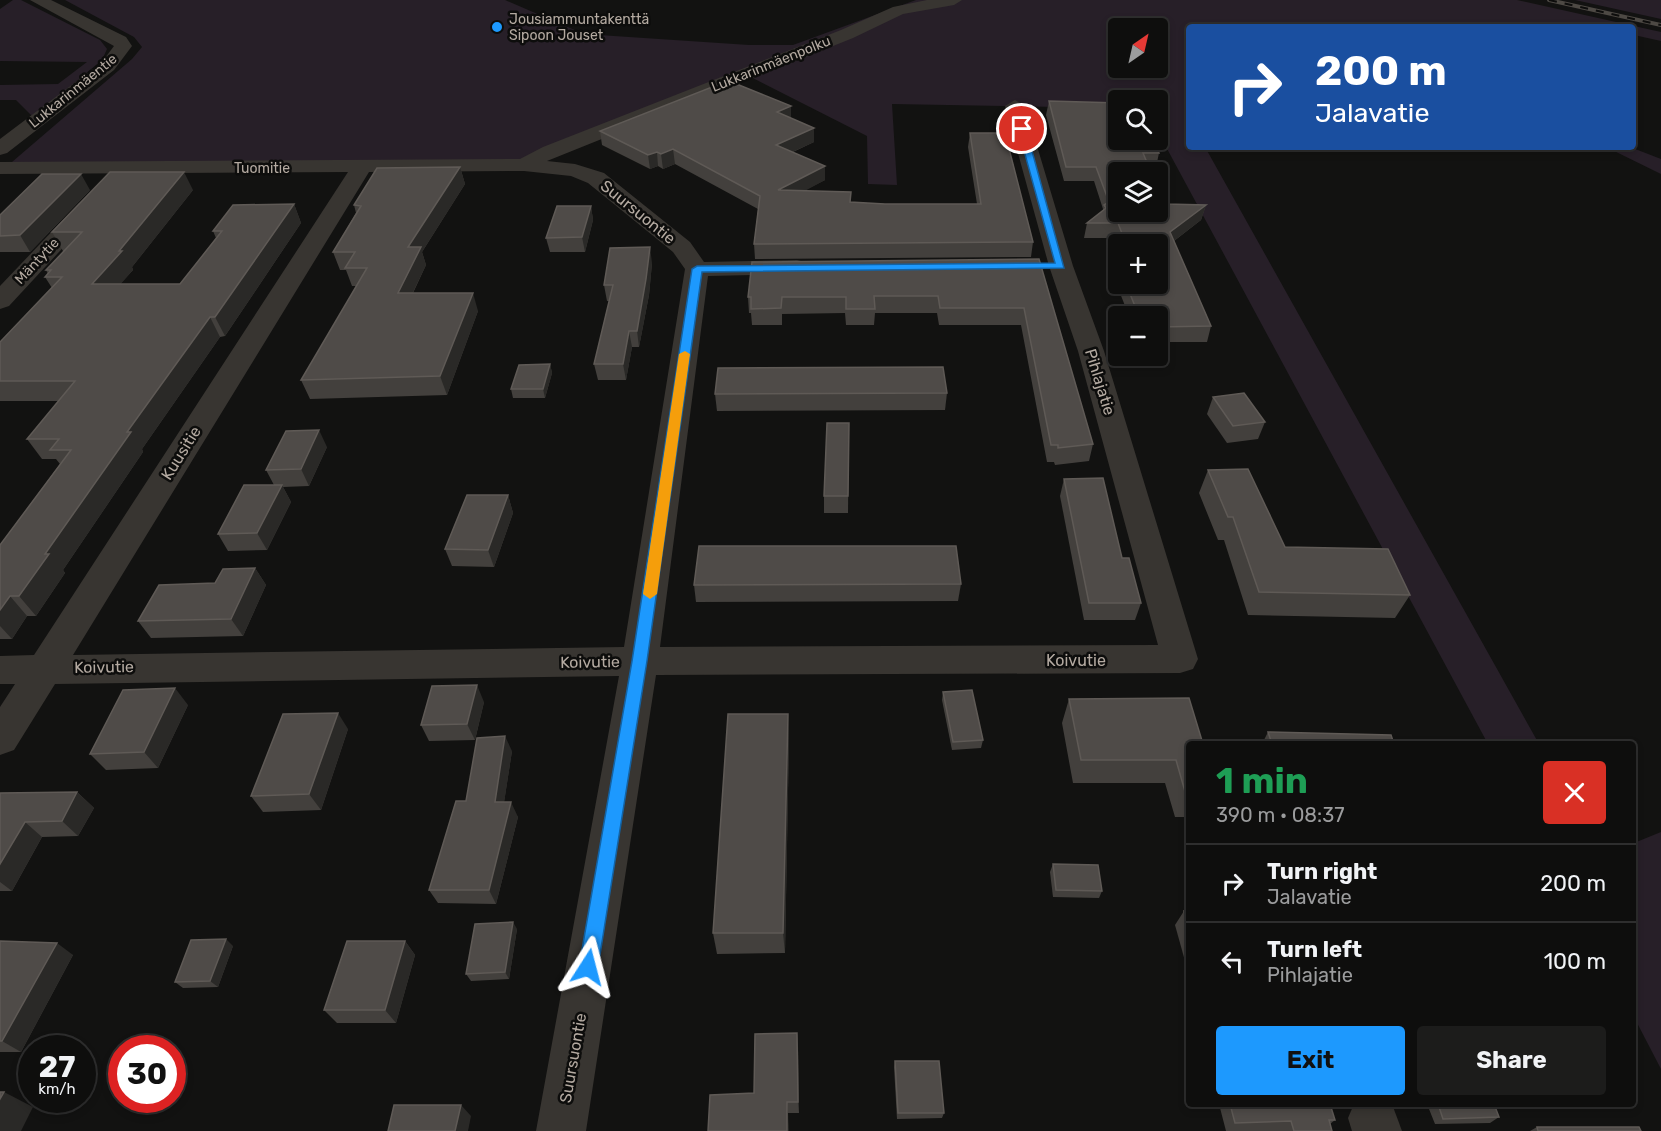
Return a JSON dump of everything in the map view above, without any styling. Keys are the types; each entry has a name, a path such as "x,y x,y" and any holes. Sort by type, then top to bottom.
{"street":[{"name":"Lukkarinmäentie","path":"0,149 108,66 123,46 120,41 38,0"},
{"name":"Lukkarinmäenpolku","path":"524,165 550,151 847,34 899,10 954,0"},
{"name":"Pihlajatie","path":"1016,106 1049,266 1091,351 1180,659"},
{"name":"Tuomitie","path":"0,168 111,183 362,167 524,165"},
{"name":"Suursuontie","path":"524,165 575,170 593,176 682,247 697,269 640,661 561,1131"},
{"name":"Kuusitie","path":"0,739 362,167"},
{"name":"Mäntytie","path":"0,301 111,183"},
{"path":"697,269 821,267"},
{"name":"Koivutie","path":"0,670 640,661 1180,659"}],"shaded area":[{"path":"13,0 21,0 100,40 107,49 102,60 33,117 16,100 0,100 0,85 58,84 87,62 0,61 0,9"},
{"path":"65,0 505,0 584,34 749,45 793,45 916,0 1517,0 1625,24 1186,24 1186,150 1207,150 1537,741 1486,741 1168,150 1168,90 1108,90 1108,108 892,104 897,185 868,184 867,136 745,74 528,162 30,166 12,162 132,59 142,47 134,37"},
{"path":"1575,0 1661,0 1661,19"},
{"path":"1636,26 1661,32 1661,41 1636,35"},
{"path":"1636,149 1661,159 1661,174 1612,150"},
{"path":"1661,832 1661,1069 1636,1021 1636,842"}],"building":[{"path":"734,83 791,106 777,112 814,128 776,145 825,166 778,190 851,192 850,202 981,204 970,133 1005,133 1033,242 754,244 760,196 673,149 661,154 657,152 648,155 600,131 712,87 719,89"},
{"path":"1049,101 1108,103 1108,150 1158,150 1159,153 1143,153 1147,162 1108,162 1108,199 1096,167 1066,167"},
{"path":"460,167 408,247 421,247 398,293 473,293 440,376 301,380 367,268 345,268 355,252 333,252 361,206 354,205 377,168"},
{"path":"110,172 184,172 119,251 122,251 92,284 180,284 222,231 213,231 233,205 294,204 215,317 210,317 127,432 131,432 45,554 49,554 19,596 10,596 0,610 0,545 71,450 50,450 59,439 27,439 75,381 0,381 0,342 62,277 45,277 51,270 46,270 82,232 52,232"},
{"path":"42,174 81,174 20,235 0,236 0,215"},
{"path":"1108,203 1108,222 1168,222 1168,204 1206,205 1170,232 1211,326 1168,327 1168,306 1135,306 1130,294 1168,294 1168,234 1122,234 1118,223 1087,223 1106,208 1104,205"},
{"path":"557,206 591,206 582,237 546,238"},
{"path":"650,247 637,331 629,331 623,364 594,364 613,285 604,285 610,248"},
{"path":"1039,259 1093,444 1058,448 1058,445 1051,445 1024,308 940,308 938,296 874,296 875,309 846,309 846,297 782,297 781,308 751,309 751,297 748,297 752,262"},
{"path":"550,364 543,389 511,389 519,365"},
{"path":"943,367 947,393 715,394 718,368"},
{"path":"1244,393 1265,422 1233,426 1213,397"},
{"path":"827,423 849,423 848,496 824,496"},
{"path":"319,430 301,469 266,470 286,431"},
{"path":"1248,469 1285,547 1388,549 1410,595 1259,592 1233,517 1228,517 1208,470"},
{"path":"1103,478 1122,558 1129,558 1141,603 1089,603 1064,479"},
{"path":"244,485 282,485 257,533 218,534"},
{"path":"467,495 508,495 488,550 445,549"},
{"path":"699,546 956,546 961,584 694,585"},
{"path":"255,568 231,619 138,621 159,585 215,583 223,569"},
{"path":"477,685 467,724 421,725 432,686"},
{"path":"175,688 144,752 90,754 123,690"},
{"path":"972,690 983,740 953,742 943,692"},
{"path":"1189,698 1202,741 1186,741 1186,795 1176,760 1081,760 1069,699"},
{"path":"338,713 309,794 251,796 283,714"},
{"path":"728,714 788,714 783,933 713,933"},
{"path":"1268,732 1391,735 1393,741 1271,741"},
{"path":"505,736 495,802 511,802 489,890 429,890 456,801 466,801 477,738"},
{"path":"77,792 62,821 25,822 0,864 0,793"},
{"path":"1053,864 1098,865 1102,891 1056,890"},
{"path":"513,922 505,972 466,974 475,924"},
{"path":"226,939 210,981 175,982 191,940"},
{"path":"0,941 57,943 2,1041 0,1041"},
{"path":"347,941 405,941 385,1010 324,1010"},
{"path":"797,1033 798,1102 787,1102 787,1131 708,1131 710,1095 754,1093 755,1034"},
{"path":"895,1061 939,1061 944,1113 898,1113"},
{"path":"394,1105 461,1105 455,1131 388,1131"},
{"path":"1231,1107 1331,1107 1335,1120 1329,1120 1332,1131 1294,1131 1291,1121 1235,1123"},
{"path":"1439,1107 1495,1107 1499,1117 1443,1119"},
{"path":"1537,1127 1639,1127 1641,1131 1538,1131"}],"railway":[{"path":"1549,0 1661,25"}],"slow traffic":[{"path":"650,594 685,354"}],"place":[{"name":"Jousiammuntakenttä Sipoon Jouset","path":"497,27"}],"route":[{"path":"588,967 640,661 697,269 713,267 1061,266 1022,129"}]}
